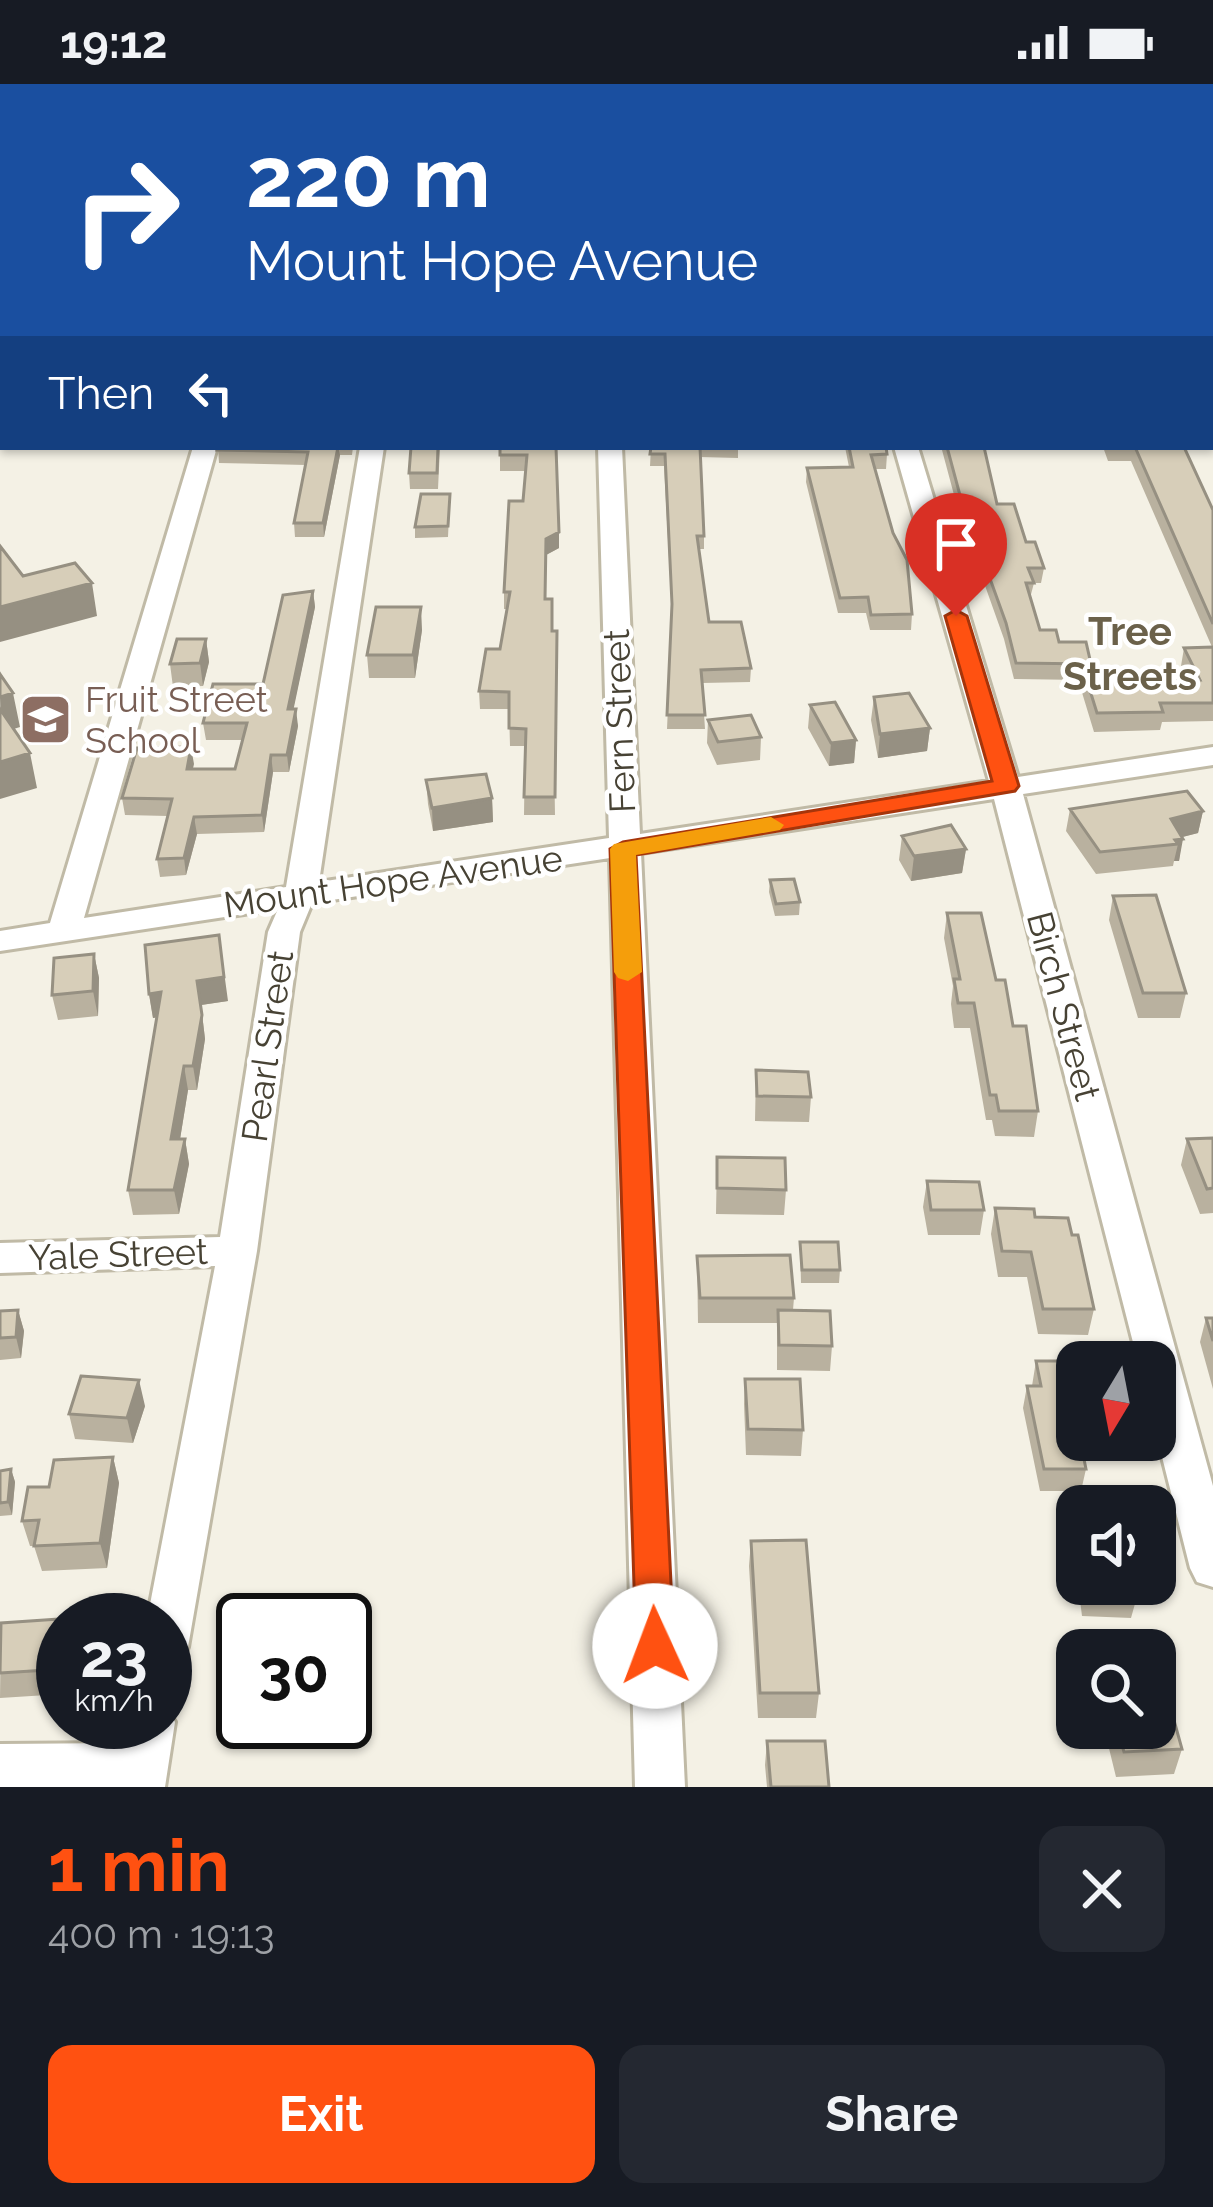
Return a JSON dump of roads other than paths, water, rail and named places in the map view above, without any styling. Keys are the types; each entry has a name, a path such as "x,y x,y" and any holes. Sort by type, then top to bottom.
{"street":[{"path":"64,932 204,450"},
{"name":"Pearl Street","path":"175,1593 237,1251 284,932 301,892 372,450"},
{"name":"Fern Street","path":"610,450 660,1787"},
{"name":"Birch Street","path":"907,450 1006,786 1213,1568"},
{"name":"Mount Hope Avenue","path":"0,941 1213,756"},
{"name":"Yale Street","path":"0,1258 237,1251"},
{"path":"0,1767 145,1758"}],"place":[{"name":"Fruit Street School","path":"46,720"}],"district":[{"name":"Tree Streets","path":"1130,654"}]}
